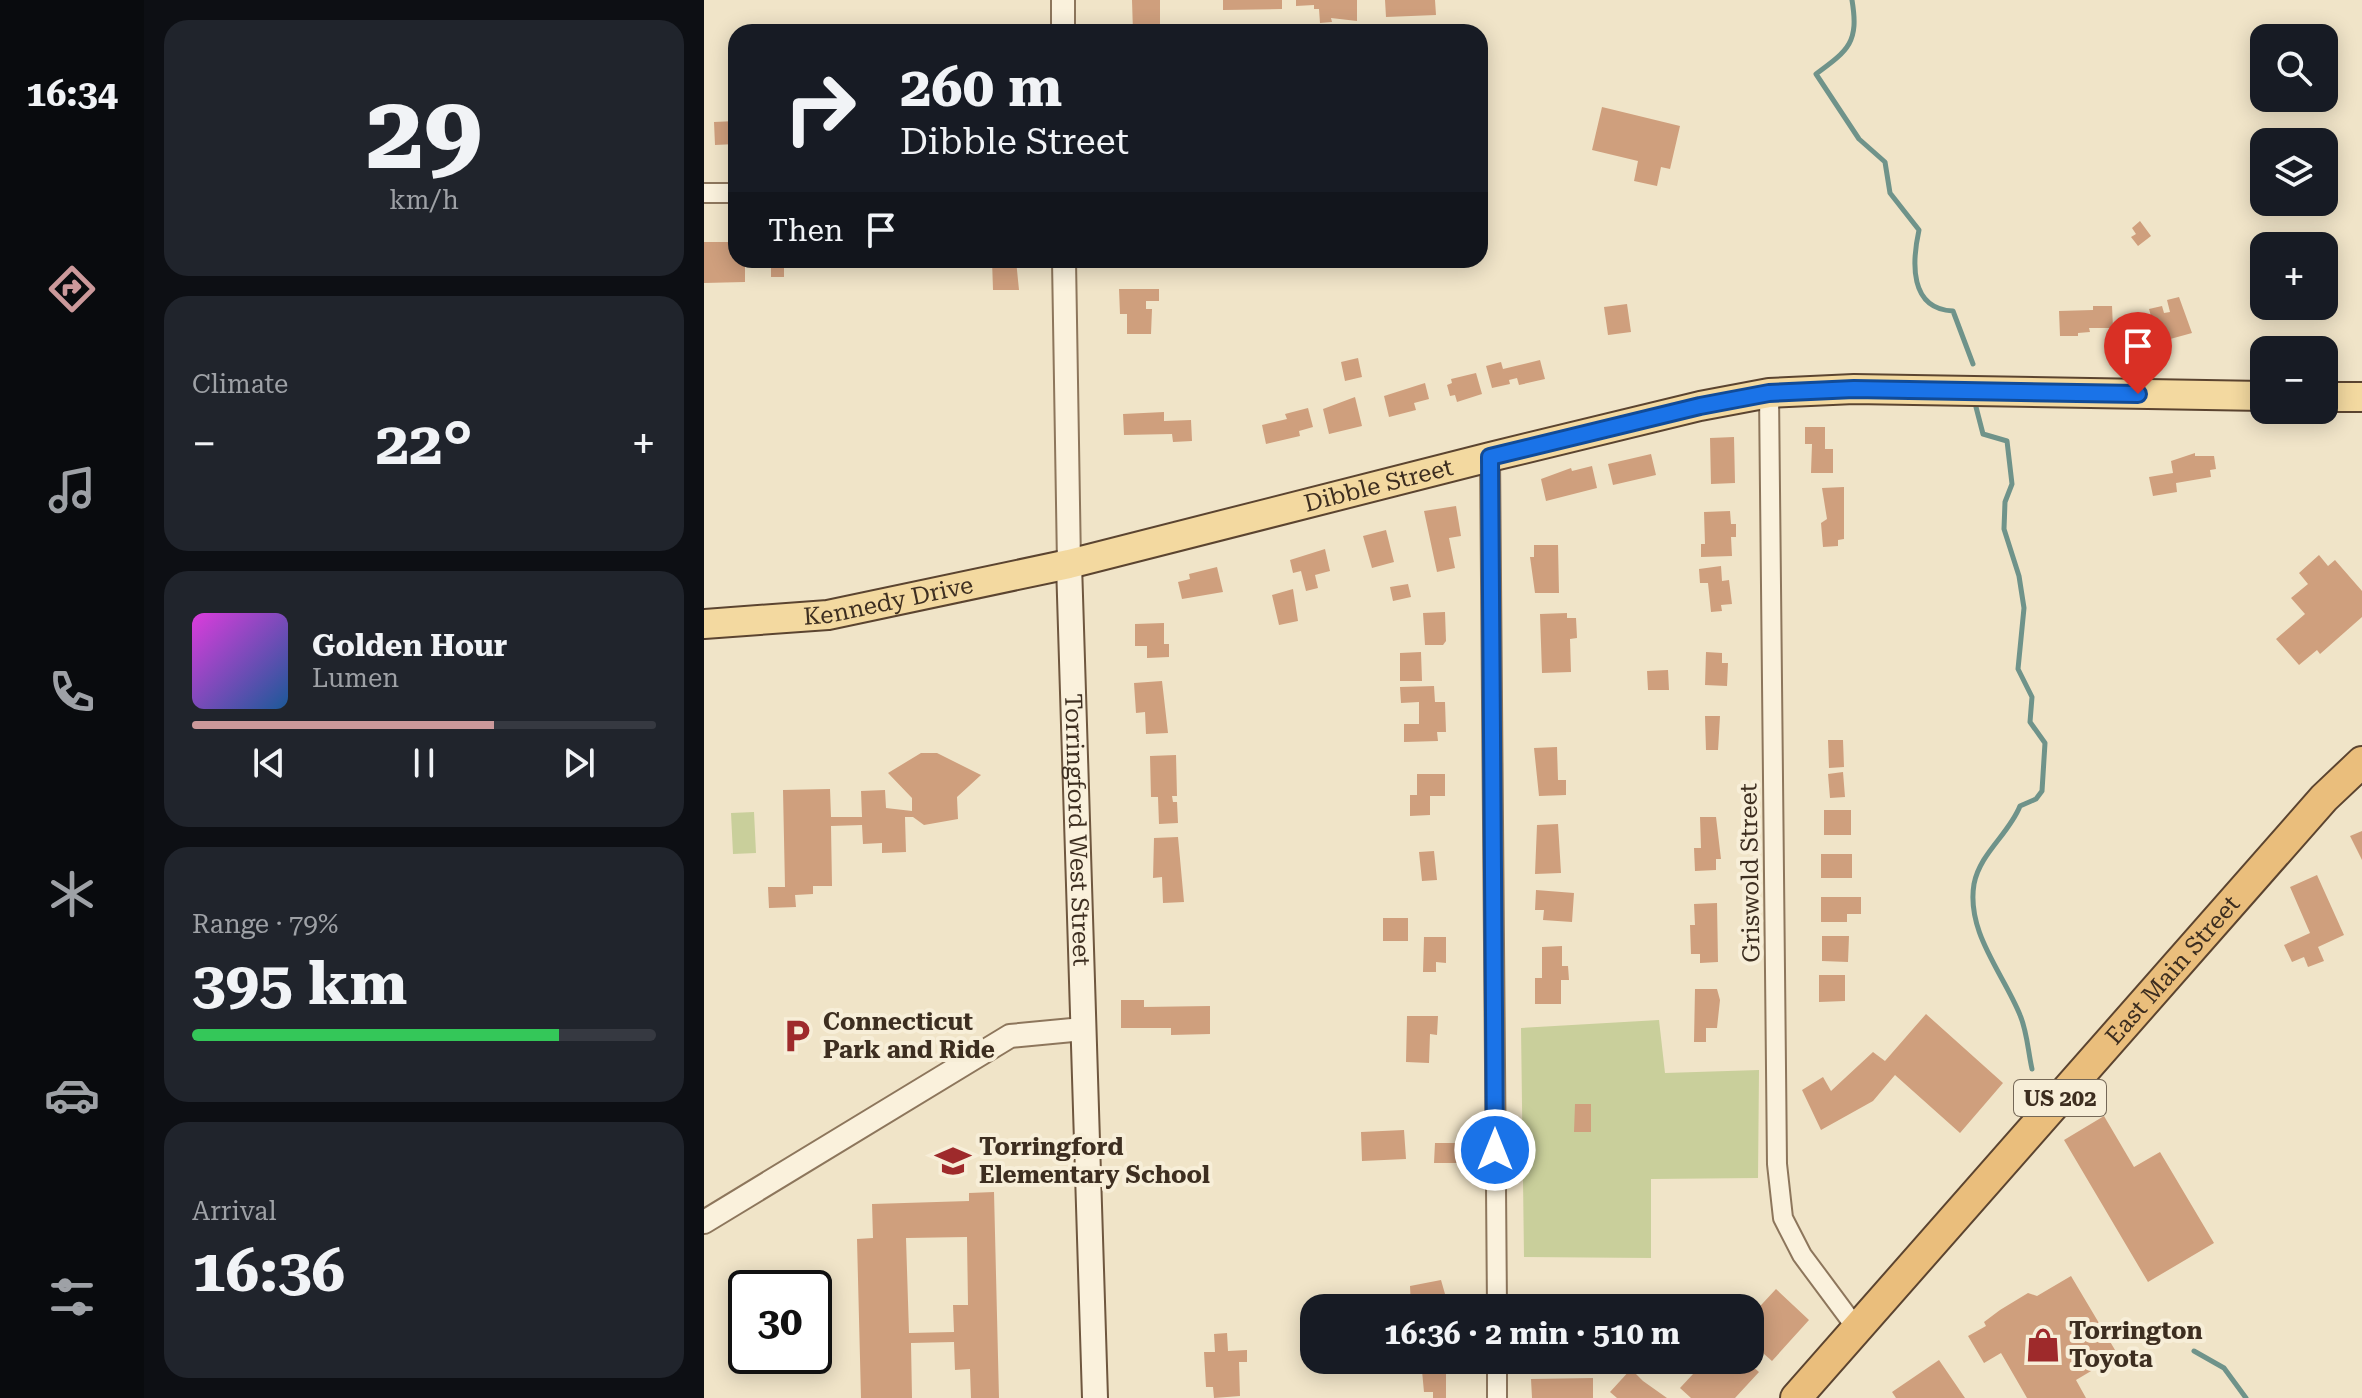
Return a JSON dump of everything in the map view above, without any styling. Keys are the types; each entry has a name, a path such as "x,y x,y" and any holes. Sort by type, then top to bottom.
{"highway":[{"name":"East Main Street","path":"1796,1398 2324,798 2362,762"}],"main road":[{"name":"Dibble Street","path":"1069,564 1490,457 1700,406 1769,393 1854,389 2250,396"},
{"path":"2338,397 2362,397"},
{"name":"Kennedy Drive","path":"704,624 828,615 1069,564"},
{"name":"Torringford West Street","path":"1069,564 1095,1398"}],"street":[{"path":"1063,0 1063,24"},
{"path":"704,193 728,193"},
{"name":"Torringford West Street","path":"1064,268 1069,564"},
{"name":"Griswold Street","path":"1769,393 1777,1164 1783,1218 1802,1255 1857,1329"},
{"path":"1490,457 1497,1294"},
{"path":"704,1222 998,1042 1024,1032 1083,1029"},
{"path":"1497,1374 1497,1398"}],"green space":[{"path":"754,812 756,853 733,854 731,813"},
{"path":"1659,1020 1665,1073 1759,1070 1758,1178 1651,1179 1651,1258 1524,1257 1521,1028"}],"building":[{"path":"1132,0 1160,0 1160,24 1133,24"},
{"path":"1223,0 1282,0 1282,9 1223,10"},
{"path":"1296,0 1357,0 1357,21 1331,18 1332,22 1320,23 1319,9 1314,9 1314,5 1296,6"},
{"path":"1385,0 1435,0 1436,15 1386,17"},
{"path":"1602,107 1680,126 1670,169 1661,167 1657,186 1634,181 1638,161 1592,150"},
{"path":"728,121 728,144 715,145 714,122"},
{"path":"2140,221 2151,236 2138,246 2131,237 2136,234 2132,228"},
{"path":"704,242 728,242 728,268 745,268 745,282 704,283"},
{"path":"771,268 784,268 784,277 771,277"},
{"path":"992,268 1017,268 1019,290 993,290"},
{"path":"1119,289 1159,289 1159,301 1146,301 1146,309 1152,309 1151,334 1127,334 1127,314 1120,314"},
{"path":"2179,297 2192,333 2163,341 2158,322 2153,323 2149,309 2162,306 2164,313 2170,312 2167,300"},
{"path":"1627,304 1631,332 1608,335 1604,307"},
{"path":"2093,306 2112,306 2113,328 2089,328 2090,332 2078,333 2078,336 2060,336 2059,311 2093,310"},
{"path":"1358,358 1362,377 1345,381 1341,362"},
{"path":"1540,360 1545,379 1519,385 1517,378 1509,380 1510,384 1492,388 1486,366 1501,362 1503,369"},
{"path":"1476,373 1482,394 1457,402 1455,395 1450,396 1447,385 1452,383 1451,379"},
{"path":"1425,383 1429,399 1414,403 1416,410 1389,417 1384,396"},
{"path":"1355,397 1362,426 1329,434 1323,409"},
{"path":"1308,408 1313,427 1299,431 1300,436 1266,444 1262,425 1287,419 1285,414"},
{"path":"1164,412 1164,421 1191,420 1192,441 1173,442 1172,434 1124,435 1123,414"},
{"path":"1805,427 1825,427 1825,449 1833,449 1833,473 1811,473 1812,444 1805,444"},
{"path":"1734,437 1735,483 1711,484 1710,438"},
{"path":"2195,453 2195,456 2214,456 2216,469 2210,470 2211,477 2176,483 2177,492 2153,496 2149,477 2173,473 2171,461"},
{"path":"1651,454 1656,475 1613,485 1608,464"},
{"path":"1592,466 1597,488 1546,501 1541,479 1571,468 1572,471"},
{"path":"1844,487 1844,539 1838,540 1838,546 1823,547 1821,523 1827,519 1822,488"},
{"path":"1456,506 1461,536 1449,538 1455,568 1437,572 1424,511"},
{"path":"1730,511 1731,524 1736,524 1736,537 1731,537 1732,556 1701,557 1701,544 1705,544 1704,512"},
{"path":"1386,530 1394,562 1372,568 1363,536"},
{"path":"1534,545 1558,545 1559,593 1535,593 1530,557 1534,557"},
{"path":"1325,549 1330,571 1315,575 1318,588 1306,591 1301,571 1293,573 1290,560"},
{"path":"2319,555 2328,566 2335,560 2362,591 2362,617 2320,654 2317,650 2299,665 2276,639 2305,614 2291,598 2308,584 2299,573"},
{"path":"1721,566 1722,581 1729,580 1732,604 1721,605 1722,611 1711,612 1708,583 1700,583 1699,569"},
{"path":"1217,567 1223,592 1182,599 1178,582 1190,579 1189,574"},
{"path":"1408,584 1411,597 1393,601 1390,587"},
{"path":"1293,589 1298,621 1279,625 1272,595"},
{"path":"1445,612 1446,641 1443,645 1425,645 1423,613"},
{"path":"1567,613 1567,618 1576,618 1577,638 1570,639 1571,672 1542,673 1540,614"},
{"path":"1164,623 1164,644 1169,644 1169,657 1147,658 1147,646 1135,646 1135,624"},
{"path":"1421,652 1422,681 1400,681 1400,653"},
{"path":"1706,652 1722,653 1722,663 1728,663 1727,686 1705,685"},
{"path":"1668,670 1669,690 1648,690 1647,671"},
{"path":"1162,681 1168,733 1146,734 1145,712 1136,713 1134,683"},
{"path":"1434,686 1435,702 1445,702 1446,732 1437,732 1438,741 1404,742 1404,724 1419,724 1419,702 1401,703 1400,687"},
{"path":"1705,716 1720,716 1718,750 1706,750"},
{"path":"1828,740 1843,740 1844,767 1829,768"},
{"path":"1557,747 1558,780 1566,780 1566,795 1539,796 1534,748"},
{"path":"921,753 937,753 981,775 957,797 958,819 924,825 913,817 905,817 906,852 882,853 882,843 863,844 862,825 831,826 832,886 813,886 813,894 795,895 796,907 769,908 768,887 785,887 783,790 830,789 831,817 862,817 861,791 885,790 886,808 912,811 912,798 888,773"},
{"path":"1176,755 1177,796 1172,796 1173,802 1177,802 1178,823 1159,824 1158,797 1151,797 1150,756"},
{"path":"1843,772 1845,797 1830,798 1828,774"},
{"path":"1417,774 1445,774 1445,796 1430,796 1430,815 1410,816 1410,795 1417,795"},
{"path":"1824,810 1851,810 1851,835 1824,835"},
{"path":"1700,817 1716,817 1721,859 1716,859 1716,870 1695,871 1694,848 1701,848"},
{"path":"1558,824 1561,873 1535,874 1537,825"},
{"path":"2362,831 2362,860 2350,836"},
{"path":"1178,837 1184,902 1163,903 1162,877 1153,878 1154,838"},
{"path":"1434,851 1437,880 1422,881 1419,852"},
{"path":"1821,854 1852,854 1852,878 1821,878"},
{"path":"2317,875 2344,935 2318,947 2324,961 2308,967 2304,957 2292,962 2284,945 2310,933 2290,887"},
{"path":"1536,890 1574,893 1572,922 1543,920 1544,910 1535,910"},
{"path":"1821,897 1861,897 1861,914 1847,914 1847,922 1821,922"},
{"path":"1717,903 1718,962 1700,963 1700,954 1691,954 1690,925 1695,925 1694,904"},
{"path":"1383,918 1408,918 1408,941 1383,941"},
{"path":"1822,936 1849,936 1848,962 1822,961"},
{"path":"1424,937 1446,937 1446,963 1436,962 1436,972 1423,972"},
{"path":"1562,946 1562,966 1568,966 1569,980 1561,980 1561,1004 1535,1004 1535,978 1542,978 1542,947"},
{"path":"1819,975 1845,975 1845,1001 1819,1002"},
{"path":"1695,989 1717,989 1720,1000 1717,1028 1706,1028 1706,1042 1694,1042"},
{"path":"1121,1000 1144,1000 1144,1007 1210,1006 1210,1034 1171,1035 1171,1028 1121,1028"},
{"path":"1926,1014 2003,1083 1960,1133 1895,1075 1873,1101 1821,1130 1802,1090 1823,1077 1831,1091 1873,1052 1885,1061"},
{"path":"1407,1016 1438,1016 1437,1035 1430,1034 1429,1063 1406,1062"},
{"path":"1575,1104 1591,1104 1591,1132 1574,1132"},
{"path":"2104,1116 2134,1167 2160,1152 2214,1243 2148,1282 2064,1140"},
{"path":"1404,1130 1406,1159 1362,1161 1361,1132"},
{"path":"1435,1143 1458,1143 1457,1163 1434,1163"},
{"path":"994,1192 999,1398 971,1398 970,1369 955,1370 954,1342 911,1343 912,1398 861,1398 857,1239 873,1238 872,1204 969,1201 969,1193","holes":["967,1237 968,1305 953,1305 954,1332 909,1333 906,1238"]},
{"name":"Torrington Toyota","path":"2071,1276 2118,1355 2076,1380 2086,1398 2027,1398 2001,1353 1984,1363 1968,1336 1986,1326 1984,1322 2000,1310 2028,1293 2037,1296"},
{"path":"1441,1280 1445,1294 1410,1294 1410,1286"},
{"path":"1776,1289 1809,1320 1772,1361 1764,1354 1764,1302"},
{"path":"1227,1333 1228,1351 1247,1350 1247,1362 1239,1362 1240,1396 1214,1398 1213,1387 1206,1387 1204,1352 1215,1352 1214,1334"},
{"path":"1939,1360 1965,1398 1896,1398 1892,1392"},
{"path":"1422,1374 1446,1374 1446,1398 1433,1398 1433,1392 1424,1392"},
{"path":"1626,1374 1636,1374 1667,1398 1617,1398 1610,1392"},
{"path":"1693,1374 1757,1374 1735,1398 1691,1398 1680,1388"},
{"path":"1593,1378 1593,1398 1532,1398 1531,1379"}],"waterway":[{"path":"1852,0 1854,26 1849,44 1816,74 1859,139 1885,162 1890,193 1919,230 1915,269 1921,293 1928,302 1953,311 1973,364"},
{"path":"1976,407 1983,434 2007,441 2012,484 2005,502 2004,529 2019,576 2024,608 2018,669 2032,697 2030,722 2045,743 2042,791 2036,799 2020,806 1988,853 1977,873 1973,902 1981,935 2022,1021 2032,1069"},
{"path":"2194,1351 2224,1368 2246,1398"}],"place":[{"name":"Connecticut Park and Ride","path":"797,1036"},
{"name":"Torringford Elementary School","path":"953,1161"},
{"name":"Torrington Toyota","path":"2043,1345"}],"route":[{"path":"1495,1150 1490,457 1700,406 1769,393 1854,389 2138,394"}]}
